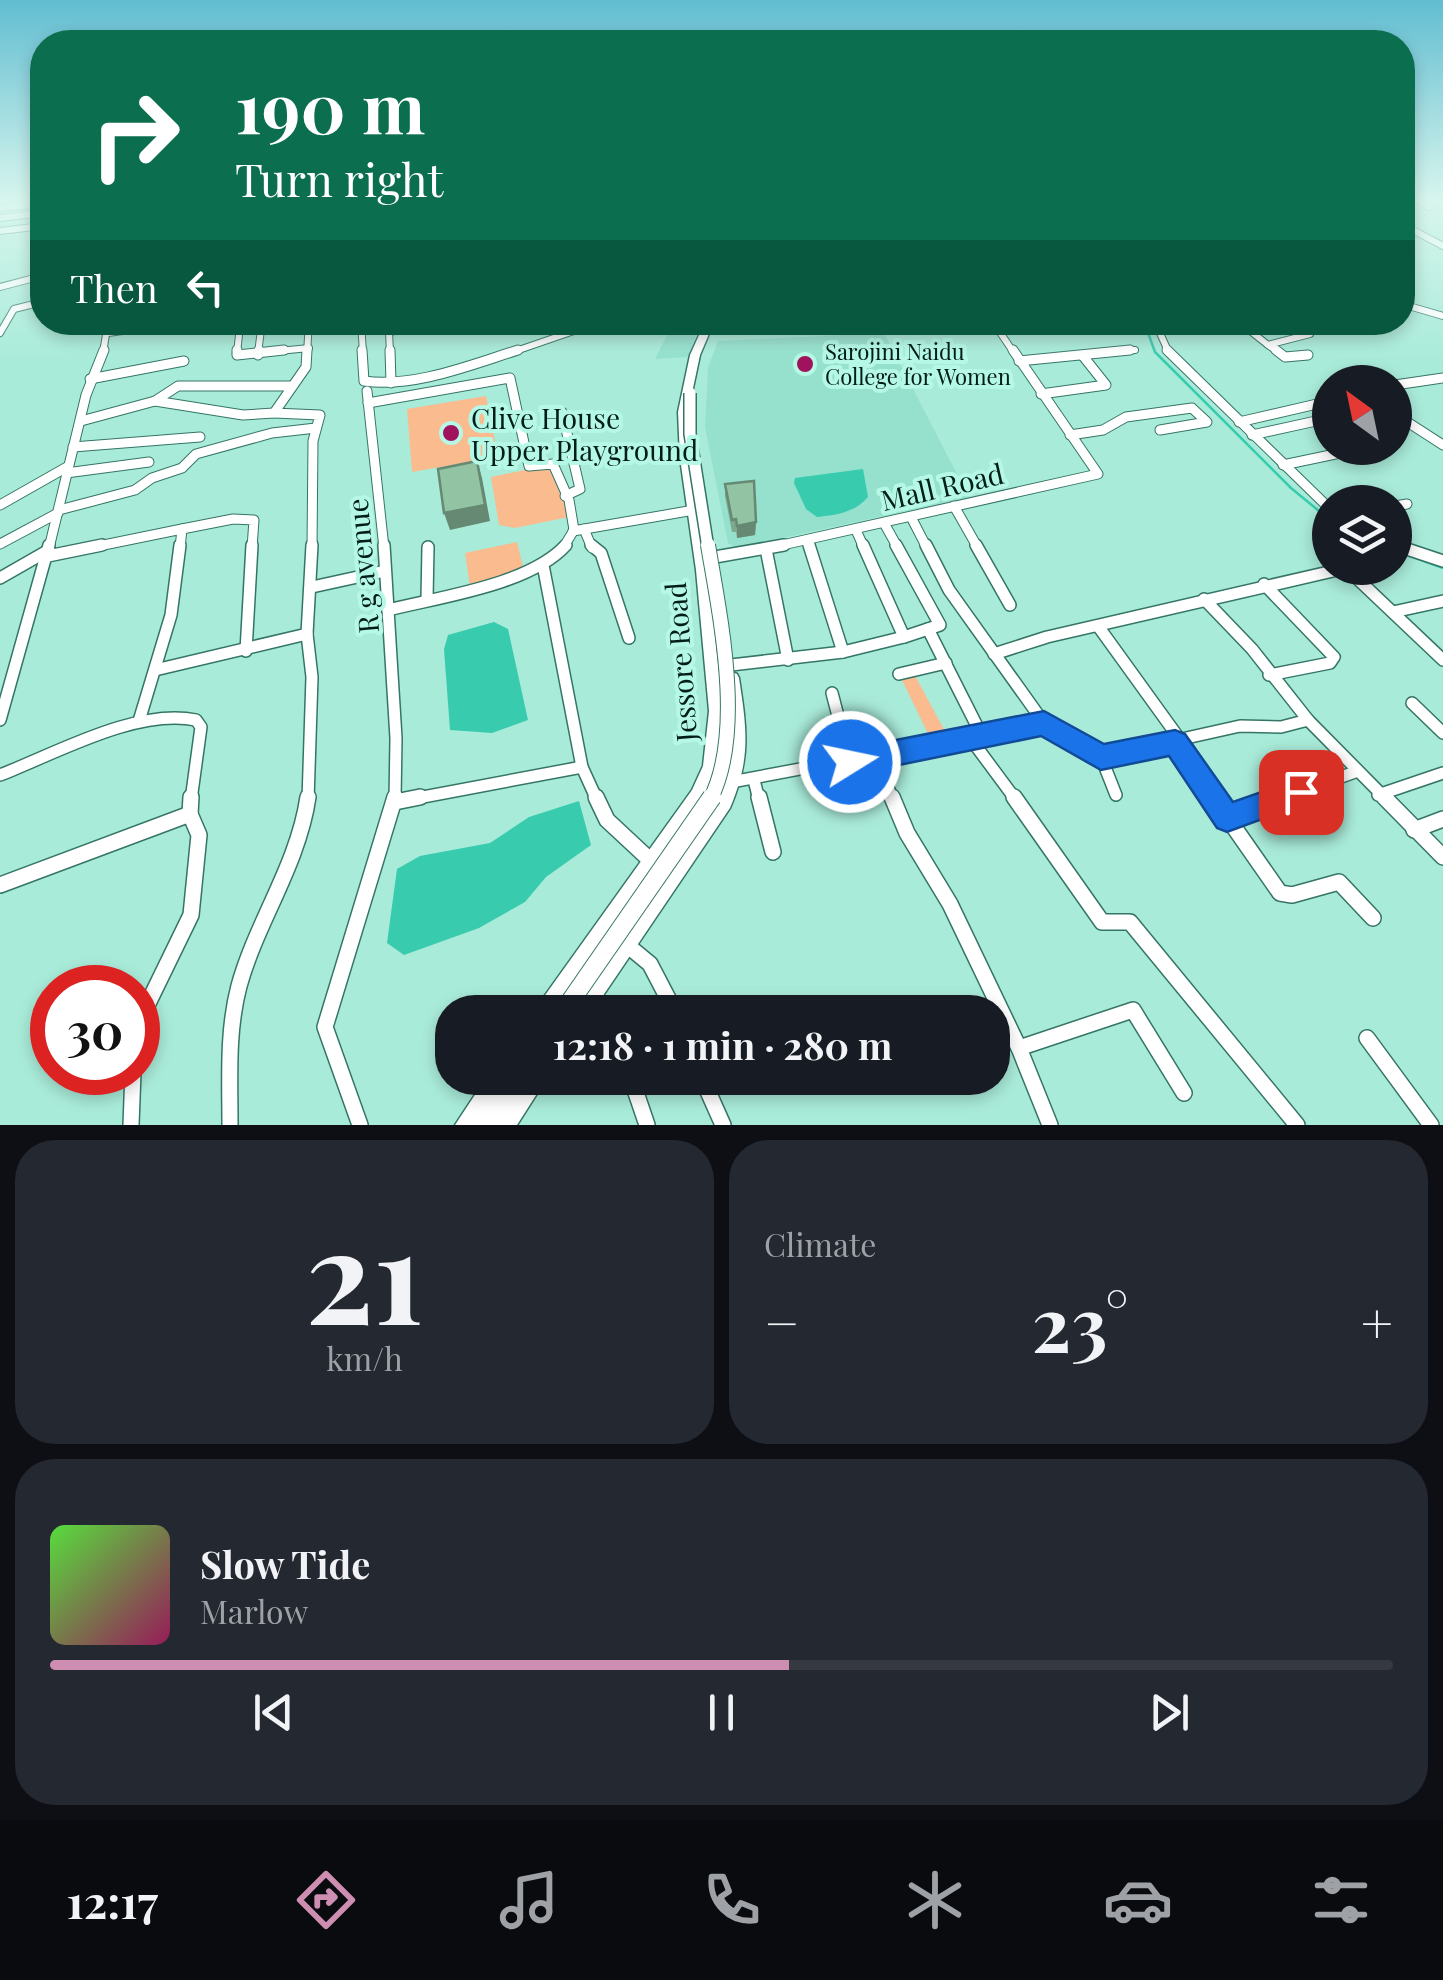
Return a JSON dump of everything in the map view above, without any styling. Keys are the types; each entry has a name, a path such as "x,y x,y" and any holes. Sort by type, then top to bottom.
{"main road":[{"name":"Jessore Road","path":"557,995 705,780 715,746 716,711 685,458 692,382 709,335"},
{"name":"Jessore Road","path":"593,995 724,803 742,738 696,437 692,382"},
{"path":"575,995 714,796 723,773 727,711 690,434 692,382"},
{"path":"465,1125 486,1095"},
{"path":"484,1125 505,1095"},
{"path":"505,1125 525,1095"}],"street":[{"path":"0,287 30,279"},
{"path":"0,311 30,304"},
{"path":"1415,308 1443,316"},
{"path":"0,333 14,309"},
{"path":"0,720 49,553 90,379 106,335"},
{"path":"239,335 236,355 310,348"},
{"path":"258,355 260,335"},
{"path":"274,413 300,380 310,348 310,335"},
{"path":"362,335 364,382 370,385 511,352 561,335"},
{"path":"389,335 391,383"},
{"name":"Mall Road","path":"715,557 808,541 1098,474 1001,335"},
{"path":"1160,335 1165,349 1312,492"},
{"path":"1256,335 1285,357 1308,355"},
{"path":"1268,345 1306,335"},
{"path":"1018,361 1135,350"},
{"path":"1041,394 1106,385 1083,356"},
{"path":"90,379 184,361"},
{"path":"1412,382 1441,377"},
{"name":"R g avenue","path":"360,1125 326,1027 395,802 396,738 382,504 368,397 510,378 529,466 553,464 565,496"},
{"path":"81,421 155,401 178,386 292,386"},
{"path":"155,401 244,415 320,415 311,490 312,587 306,634 312,676 312,780 304,830 240,982 231,1022 227,1100 230,1125"},
{"path":"1239,422 1312,405"},
{"path":"1070,435 1103,430 1126,417 1192,408 1207,422 1160,430"},
{"path":"562,412 580,489 565,496 578,530 593,549 602,553 629,638"},
{"path":"1252,435 1312,422"},
{"path":"1412,425 1443,445"},
{"path":"0,544 59,512 135,490 152,478 182,468 196,454 272,433 316,428"},
{"path":"73,448 200,438"},
{"path":"1283,465 1312,459"},
{"path":"0,505 67,470 149,462"},
{"path":"954,506 1010,605"},
{"path":"388,610 543,565 578,530 694,510"},
{"path":"911,517 949,590 1044,723 1101,757 1116,796"},
{"path":"0,578 23,562 49,553 232,519 254,520 246,652"},
{"path":"731,665 844,652 940,625 884,523"},
{"path":"138,721 171,615 182,529"},
{"path":"856,530 904,637"},
{"path":"808,541 844,652"},
{"path":"427,599 428,547"},
{"path":"766,549 788,660"},
{"path":"1412,550 1443,560"},
{"path":"543,565 582,767 607,820 652,861"},
{"path":"994,654 1264,584 1346,568 1443,660"},
{"path":"312,587 385,571"},
{"path":"1264,584 1334,657 1330,663 1269,675"},
{"path":"1204,599 1355,772 1443,857"},
{"path":"1393,612 1443,601"},
{"path":"1098,626 1280,892 1292,895 1339,882 1373,918"},
{"path":"928,629 976,737 1044,843 1060,857 1102,922 1130,922 1298,1125"},
{"path":"155,670 246,652 306,634"},
{"path":"906,672 946,663"},
{"path":"832,693 850,762"},
{"path":"1412,703 1443,733"},
{"path":"0,775 138,721 172,715 196,720 200,727 190,814 199,835 190,916 160,978"},
{"path":"1101,757 1240,726 1281,727 1308,720"},
{"path":"705,780 732,784 1044,723"},
{"path":"876,757 907,833 950,904 1019,1048 1050,1125"},
{"path":"395,802 582,767"},
{"path":"1227,818 1355,772"},
{"path":"1378,795 1443,773"},
{"path":"754,780 773,852"},
{"path":"0,885 190,814"},
{"path":"1414,830 1443,818"},
{"path":"627,945 650,964 666,995"},
{"path":"1019,1048 1133,1010 1184,1094"},
{"path":"1366,1038 1432,1125"},
{"path":"131,1125 132,1095"},
{"path":"637,1095 648,1125"},
{"path":"710,1095 723,1125"}],"shaded area":[{"path":"667,335 696,335 688,357 655,359"},
{"path":"885,335 969,497 737,548 728,543 705,427 708,368 718,341"},
{"name":"Clive House Upper Playground","path":"486,396 498,457 412,472 407,409"},
{"path":"549,465 569,517 515,528 499,525 491,477"},
{"path":"863,469 868,497 857,507 838,514 817,517 806,509 794,483 795,478"},
{"path":"517,542 524,571 470,587 465,553"},
{"path":"494,622 508,629 528,720 492,733 450,730 444,649 448,635"},
{"path":"912,670 948,737 933,744 899,674"},
{"path":"579,801 591,845 546,877 525,902 479,928 404,955 387,943 397,869 420,856 490,843 529,817"}],"building":[{"path":"477,461 485,505 444,513 438,469"},
{"path":"754,481 756,522 737,526 736,519 732,520 725,484"}],"waterway":[{"path":"1149,335 1155,352 1312,505"},
{"path":"1412,557 1443,568"}],"place":[{"name":"Sarojini Naidu College for Women","path":"805,364"},
{"name":"Clive House Upper Playground","path":"451,433"}],"route":[{"path":"850,762 1044,723 1101,757 1175,743 1227,818 1301,792"}]}
